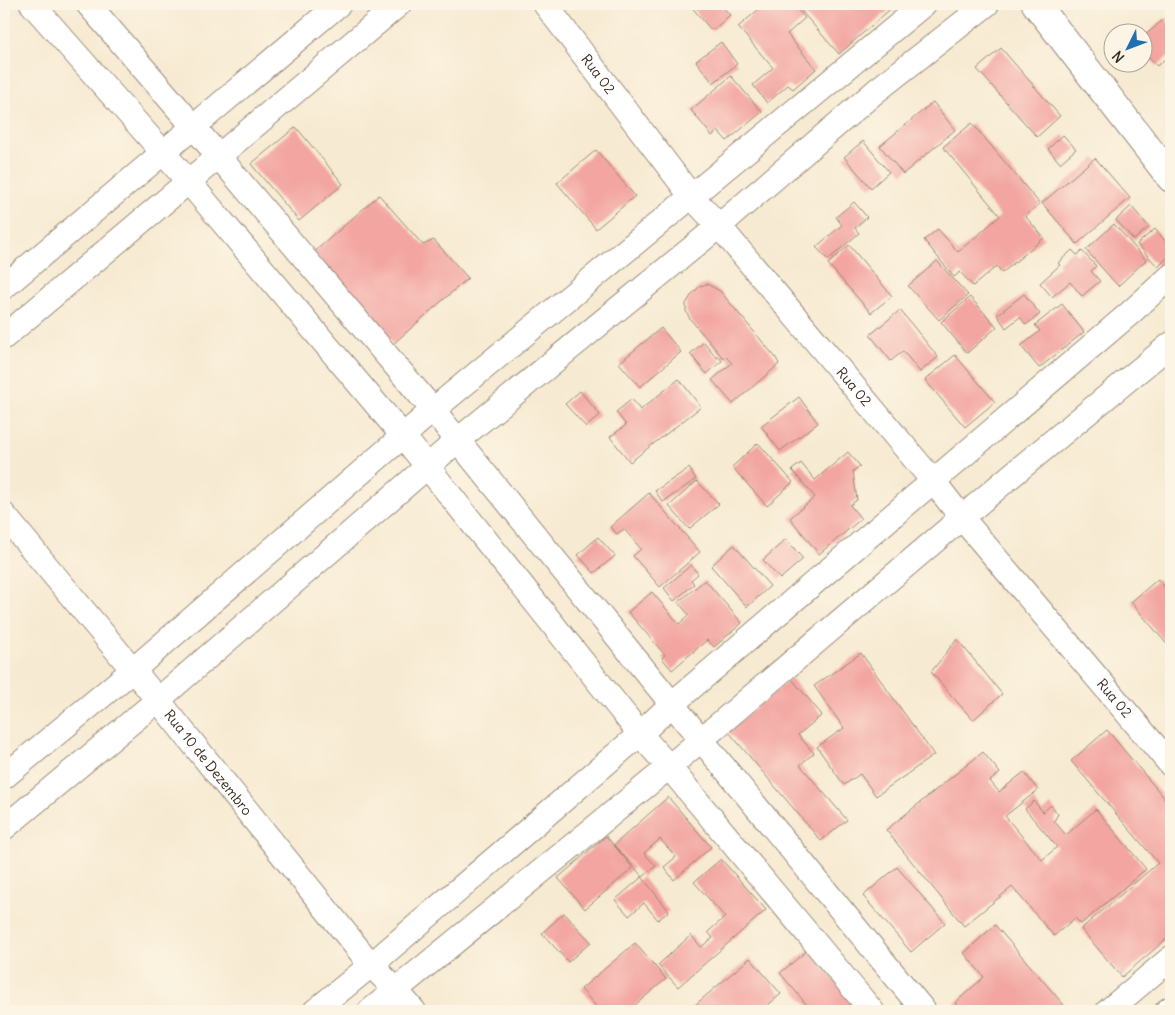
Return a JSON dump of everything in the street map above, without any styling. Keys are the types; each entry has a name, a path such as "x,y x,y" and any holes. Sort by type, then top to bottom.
{"street":[{"path":"32,4 188,181 403,436 640,734 872,1011"},
{"path":"88,4 458,440 924,1011"},
{"path":"4,287 339,4"},
{"path":"4,337 399,4"},
{"name":"Rua 02","path":"545,4 691,196 719,226 1171,765"},
{"path":"4,778 133,670 433,410 924,4"},
{"path":"4,828 158,700 458,440 719,226 876,91 987,4"},
{"path":"1036,4 1171,178"},
{"path":"315,1011 372,965 640,734 672,704 1130,314 1171,276"},
{"path":"370,1011 669,767 962,518 1171,344"},
{"name":"Rua 10 de Dezembro","path":"4,515 158,700 372,965 396,989 414,1011"},
{"path":"1108,1011 1171,958"},
{"path":"1167,1011 1171,1008"}],"building":[{"path":"689,4 720,4 730,15 712,31"},
{"path":"765,4 792,4 805,18 787,34 816,69 793,89 788,85 767,103 753,85 773,68 738,27"},
{"path":"795,4 896,4 839,54"},
{"path":"1165,18 1171,25 1171,54 1157,66 1152,60 1152,29"},
{"path":"721,42 737,64 713,83 696,61"},
{"path":"1001,48 1060,116 1037,137 977,69"},
{"path":"731,76 762,112 727,141 718,131 712,136 691,110"},
{"path":"933,102 955,130 903,174 880,146"},
{"path":"972,123 1040,204 1025,216 1044,238 1002,273 997,266 973,286 960,272 954,277 924,240 938,229 958,252 1000,216 943,147"},
{"path":"296,127 343,184 299,221 251,164"},
{"path":"1063,135 1076,149 1060,163 1048,149"},
{"path":"863,141 889,172 871,188 844,157"},
{"path":"596,150 635,196 596,229 557,183"},
{"path":"1095,158 1130,198 1077,244 1042,203"},
{"path":"379,195 423,245 434,240 468,278 393,344 313,253"},
{"path":"854,202 867,217 855,228 859,233 828,260 816,247 842,225 836,217"},
{"path":"1131,206 1149,227 1134,240 1116,220"},
{"path":"1114,224 1146,260 1118,286 1086,250"},
{"path":"1155,229 1171,248 1171,254 1158,267 1137,244"},
{"path":"849,245 892,296 871,313 828,264"},
{"path":"1072,250 1077,255 1082,251 1096,266 1091,271 1100,281 1082,296 1070,282 1052,297 1040,283 1060,265 1058,263"},
{"path":"937,261 968,295 939,320 908,286"},
{"path":"707,284 720,291 779,364 733,404 712,380 732,363 726,357 724,359 690,319 686,311 686,304 692,294 700,286"},
{"path":"1024,294 1040,314 1026,325 1020,317 1006,328 997,315"},
{"path":"970,297 997,327 967,353 941,322"},
{"path":"1062,304 1084,332 1039,368 1021,346 1040,331 1035,325"},
{"path":"900,310 938,357 920,372 903,351 891,361 870,335"},
{"path":"661,328 681,352 640,387 619,363"},
{"path":"704,342 717,358 719,357 722,361 707,374 690,354"},
{"path":"955,355 995,402 965,427 925,380"},
{"path":"679,379 701,407 630,462 610,437 626,425 616,412 632,399 640,410"},
{"path":"580,391 600,415 586,427 565,404"},
{"path":"799,397 818,423 780,451 761,426"},
{"path":"758,443 793,482 767,506 732,467"},
{"path":"848,452 860,466 853,471 857,500 850,505 861,519 819,554 790,518 815,497 792,470 801,463 815,480"},
{"path":"689,468 696,479 663,502 655,491"},
{"path":"697,481 719,504 689,529 669,506"},
{"path":"649,493 700,552 660,587 633,556 641,549 624,529 617,534 610,527"},
{"path":"598,537 615,556 594,573 578,555"},
{"path":"786,539 803,559 780,579 763,560"},
{"path":"734,545 770,586 747,607 711,566"},
{"path":"691,565 698,574 691,580 694,584 674,601 664,588"},
{"path":"1158,579 1171,595 1171,649 1131,602"},
{"path":"705,580 742,623 714,647 707,640 672,670 662,658 665,655 628,612 652,592 679,624 689,615 678,602"},
{"path":"957,639 1002,694 973,720 931,672"},
{"path":"861,653 934,755 876,796 860,774 844,785 817,747 844,728 814,686"},
{"path":"791,678 822,715 798,735 814,753 800,765 847,820 821,841 728,731"},
{"path":"1107,730 1171,806 1171,935 1122,977 1081,929 1158,863 1071,761"},
{"path":"983,752 1000,773 990,781 999,792 1024,772 1038,790 1005,816 1042,860 1057,847 1025,809 1034,801 1043,812 1051,805 1058,814 1054,821 1066,835 1096,809 1146,869 1081,924 1075,918 1054,936 1012,887 964,926 886,830"},
{"path":"668,797 711,847 674,880 664,867 676,857 660,839 644,853 656,866 643,877 614,845"},
{"path":"606,836 633,868 585,909 558,878"},
{"path":"721,859 766,910 678,987 658,965 691,935 701,947 713,938 708,932 725,917 694,882"},
{"path":"897,867 945,923 911,952 863,896"},
{"path":"642,877 669,911 658,920 644,903 629,916 615,900"},
{"path":"564,913 591,942 568,962 542,933"},
{"path":"995,925 1069,1011 962,1011 955,1003 984,977 964,953"},
{"path":"635,943 666,979 628,1011 600,1011 581,989"},
{"path":"809,949 855,1005 847,1011 812,1011 780,973"},
{"path":"750,958 781,994 761,1011 688,1011"}]}
